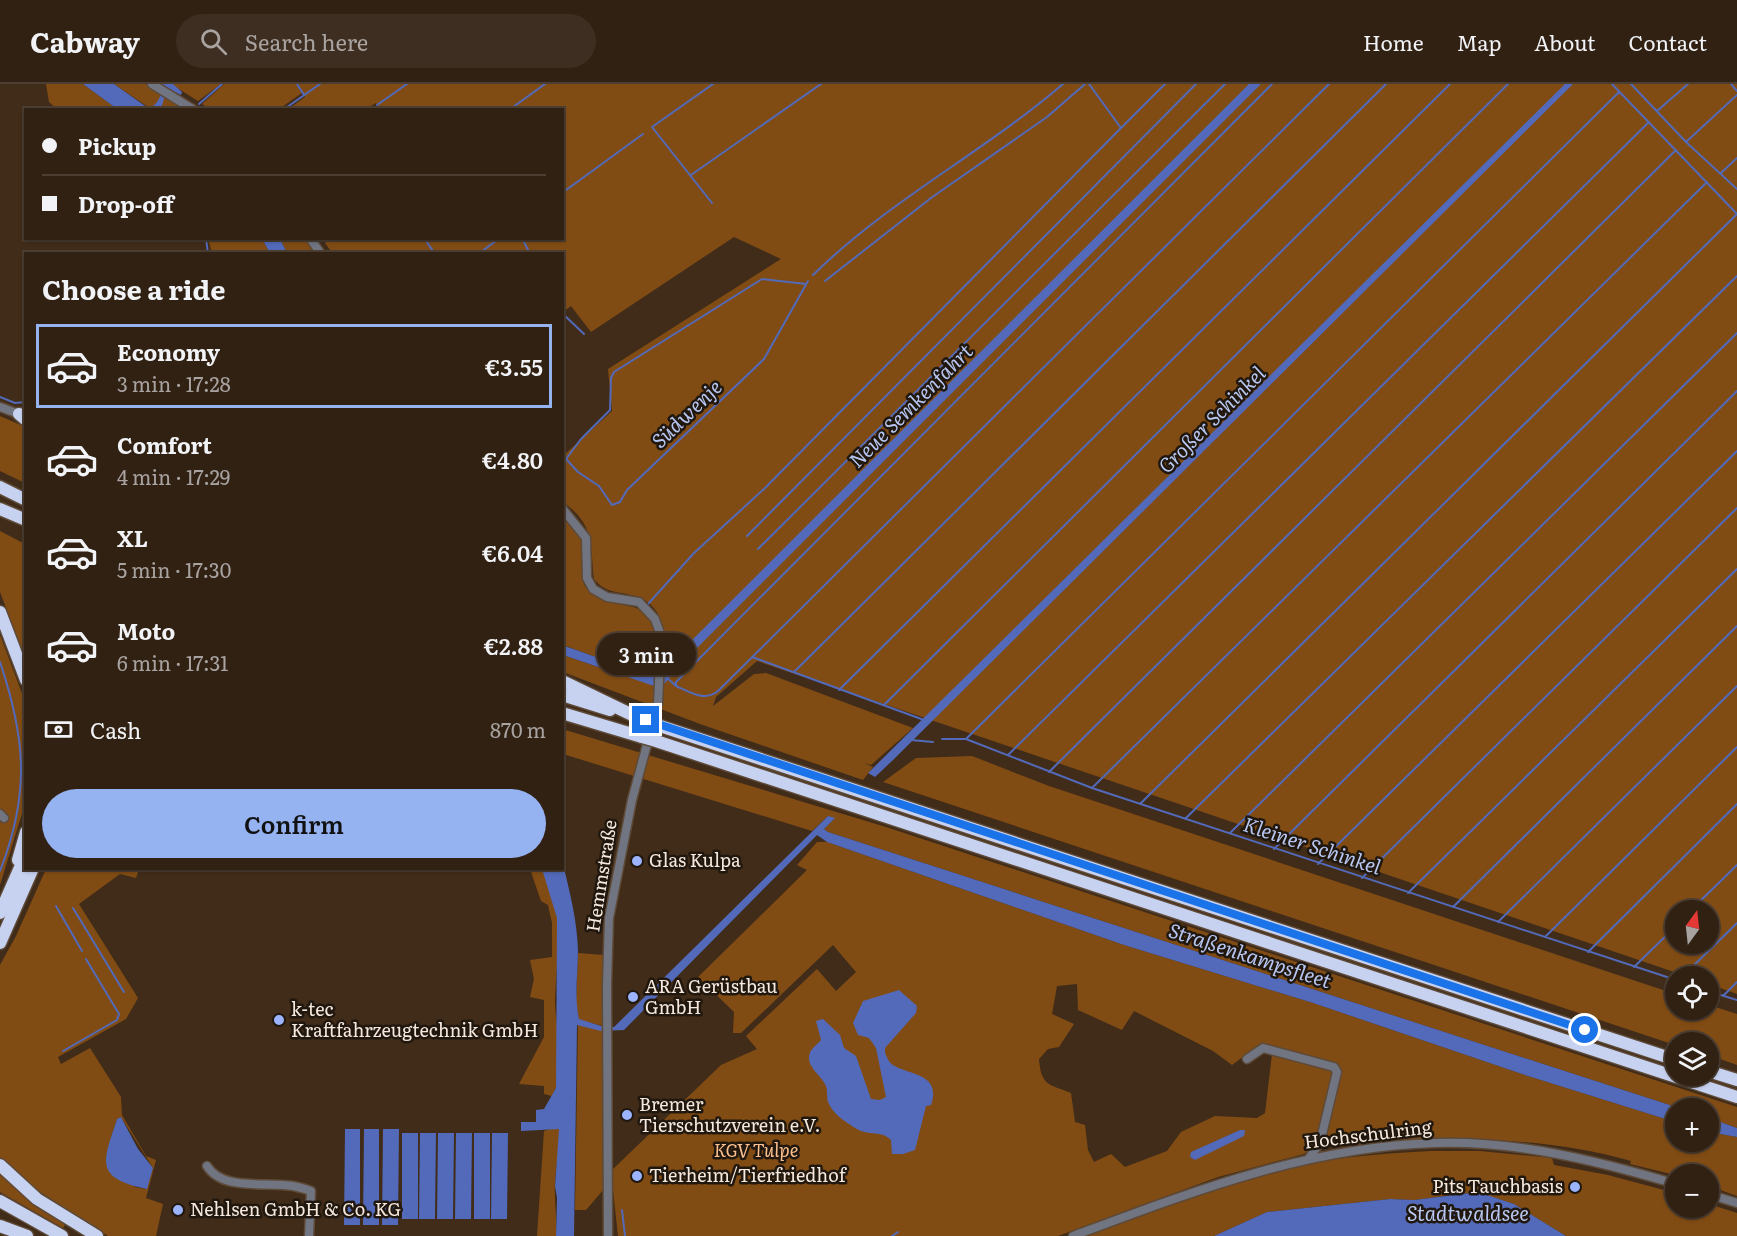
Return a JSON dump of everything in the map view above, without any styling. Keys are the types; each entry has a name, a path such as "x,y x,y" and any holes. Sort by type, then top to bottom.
{"highway":[{"path":"0,487 24,499"},
{"path":"0,509 24,519"},
{"path":"0,612 24,675"},
{"path":"564,682 651,723"},
{"path":"564,696 1665,1056"},
{"path":"564,713 656,741 1737,1097"},
{"path":"9,893 24,839"},
{"path":"0,913 24,859"},
{"path":"0,942 32,870"},
{"path":"1719,1074 1737,1080"},
{"path":"0,1165 37,1199 97,1236"},
{"path":"0,1202 62,1236"},
{"path":"0,1226 27,1236"}],"street":[{"path":"152,84 191,108"},
{"path":"0,407 23,415"},
{"name":"Hemmstraße","path":"564,510 586,538 587,578 593,589 607,597 632,600 648,608 655,618 661,636 661,685 658,704 630,811 609,918 608,1236"},
{"path":"1247,1059 1263,1048 1334,1068 1336,1072 1320,1143 1309,1158"},
{"path":"1320,1143 1333,1154"},
{"name":"Hochschulring","path":"1073,1236 1203,1188 1309,1158 1435,1143 1485,1145 1575,1158 1665,1181"},
{"path":"207,1166 211,1172 230,1181 292,1185 311,1191 309,1236"},
{"path":"1719,1197 1737,1203"}],"green space":[{"path":"46,84 83,84 116,108 56,108 49,102"},
{"path":"114,84 146,84 186,108 150,108"},
{"path":"171,84 221,84 198,101"},
{"path":"224,84 296,84 302,93 280,108 208,108 202,104"},
{"path":"298,84 1737,84 1737,994 1719,988 1719,966 1665,966 1665,969 757,661 716,697 713,706 754,674 766,673 913,728 871,765 864,763 873,767 863,780 700,724 564,672 564,655 624,676 665,682 665,645 661,620 647,602 635,596 608,590 594,579 591,545 586,527 573,510 564,503 564,455 612,411 608,369 781,259 734,237 591,332 571,306 564,311 564,252 332,252 325,243 327,240 564,240 564,108 380,108 376,103 368,108 290,108 305,97"},
{"path":"208,240 263,240 269,252 212,252"},
{"path":"280,240 307,240 317,252 286,252"},
{"path":"0,416 24,427 24,483 0,471"},
{"path":"564,515 583,541 584,585 600,596 639,609 647,614 654,624 658,668 610,662 564,645"},
{"path":"0,531 24,543 24,655 0,592"},
{"path":"0,635 24,699 24,807 0,885"},
{"path":"564,730 886,827 1665,1083 1665,1086 1673,1086 1710,1098 1665,1098 1665,1103 828,832 824,829 834,819 828,816 812,831 564,754"},
{"path":"972,756 1049,786 1665,991 1665,1020 1719,1020 1719,1008 1737,1014 1737,1065 1719,1059 1719,1032 1665,1032 1665,1042 883,782 916,758"},
{"name":"KGV Tulpe","path":"817,842 827,842 1124,945 1313,1003 1522,1074 1665,1119 1665,1152 1719,1152 1719,1134 1737,1137 1737,1196 1719,1190 1719,1164 1665,1164 1665,1173 1596,1152 1560,1146 1486,1140 1412,1140 1339,1147 1321,1145 1304,1154 1218,1177 1058,1236 618,1236 611,1171 721,1065 757,1049 746,1036 817,969 836,991 856,972 833,945 741,1033 733,1033 734,1012 698,977 807,870 797,865","holes":["1077,984 1078,1010 1122,1030 1134,1011 1213,1051 1232,1065 1248,1053 1254,1056 1263,1051 1272,1054 1265,1113 1257,1118 1215,1116 1181,1132 1167,1151 1125,1167 1111,1154 1094,1162 1088,1150 1085,1125 1075,1122 1071,1093 1044,1079 1039,1059 1048,1049 1059,1047 1074,1024 1052,1014 1057,986","1244,1130 1195,1160 1191,1157 1192,1152"]},
{"path":"46,870 139,870 136,878 120,874 79,904 138,998 126,1019 58,1057 61,1064 90,1048 121,1097 122,1115 146,1156 156,1160 146,1198 163,1204 156,1236 108,1236 34,1188 0,1159 0,965 16,936","holes":["121,1117 153,1168 146,1189 135,1187 111,1138 117,1119"]},
{"path":"530,870 542,870 553,898 558,927 555,1011 560,1062 552,1096 544,1094 544,1086 519,1084 544,1037 544,1000 530,997 534,979 530,960 552,957 552,923 548,905 541,901"},
{"path":"578,953 604,955 603,1026 579,1020 576,1004"},
{"path":"578,1024 603,1031 604,1189 586,1210 575,1210"},
{"path":"1719,1101 1737,1107 1737,1128 1719,1122"},
{"path":"559,1129 555,1188 556,1236 537,1236 544,1131"},
{"path":"1480,1151 1552,1158 1554,1165 1608,1175 1665,1190 1665,1218 1719,1218 1719,1207 1737,1213 1737,1236 1566,1236 1514,1204 1477,1192 1414,1200 1390,1199 1267,1212 1214,1236 1087,1236 1196,1195 1281,1169 1340,1158"},
{"path":"0,1173 11,1184 66,1223 63,1228 0,1192"}],"water":[{"path":"83,84 114,84 148,108 116,108"},
{"path":"160,84 173,84 182,92 181,95 167,88 161,108 148,108 158,100 163,86"},
{"path":"1249,84 1261,84 698,647 664,684 657,687 564,655 564,646 599,658 640,668 665,667"},
{"path":"1565,84 1573,84 893,760 875,777 868,773"},
{"path":"263,240 280,240 286,252 269,252"},
{"path":"828,816 835,818 824,829 828,832 1665,1103 1665,1119 1522,1074 1313,1003 1124,945 827,842 817,835 624,1030 601,1031 577,1025 574,1236 556,1236 555,1186 559,1129 521,1131 521,1122 536,1122 536,1110 544,1109 556,1088 557,918 542,870 564,868 573,907 577,939 576,993 579,1019 601,1026 614,1027"},
{"path":"899,990 917,1006 916,1013 885,1048 885,1053 893,1065 928,1081 933,1095 931,1105 926,1106 915,1150 903,1154 892,1154 891,1140 887,1137 857,1129 834,1112 828,1102 826,1086 811,1066 809,1055 821,1040 816,1021 823,1019 840,1035 844,1048 856,1056 871,1099 880,1100 886,1097 876,1048 869,1038 858,1035 853,1023 863,1001"},
{"path":"121,1117 138,1149 153,1168 147,1189 129,1185 117,1179 106,1165 108,1146 117,1119"},
{"path":"1719,1122 1737,1128 1737,1137 1719,1134"},
{"path":"345,1129 360,1129 360,1225 344,1225"},
{"path":"364,1129 379,1129 379,1225 363,1225"},
{"path":"383,1129 399,1129 398,1225 382,1225"},
{"path":"1240,1130 1245,1130 1244,1136 1195,1160 1190,1157 1191,1152"},
{"path":"402,1133 418,1133 418,1219 402,1219"},
{"path":"420,1133 436,1133 435,1219 419,1219"},
{"path":"438,1133 454,1133 453,1219 437,1219"},
{"path":"456,1133 472,1133 471,1219 455,1219"},
{"path":"474,1133 490,1133 490,1219 474,1219"},
{"path":"492,1133 508,1133 507,1219 491,1219"},
{"name":"Stadtwaldsee","path":"1478,1192 1514,1204 1566,1236 1214,1236 1267,1212 1390,1199 1414,1200"}],"waterway":[{"path":"199,104 222,84"},
{"path":"297,84 304,95"},
{"path":"286,108 320,84"},
{"path":"377,105 407,84"},
{"path":"512,108 545,84"},
{"path":"712,203 652,127 713,84"},
{"path":"691,175 821,84"},
{"name":"Südwenje","path":"813,275 842,248 904,200 1033,109 1063,84"},
{"path":"825,281 931,198 1047,117 1085,84"},
{"path":"648,604 694,553 764,489 1121,128 1089,84"},
{"path":"1121,128 1165,84"},
{"path":"747,536 1196,84"},
{"name":"Neue Semkenfahrt","path":"758,549 1225,84"},
{"path":"1272,84 676,682 676,686 702,696 718,691 1329,84"},
{"path":"794,672 1386,84"},
{"path":"839,690 1450,84"},
{"path":"884,705 1508,84"},
{"path":"1612,84 1737,214"},
{"path":"1631,84 1686,142 1737,189"},
{"path":"1657,111 1688,84"},
{"path":"1731,84 1737,91"},
{"path":"966,739 1619,92"},
{"path":"1686,142 1737,95"},
{"path":"1008,755 1649,122"},
{"path":"564,192 643,134"},
{"path":"1049,772 1676,150"},
{"path":"1721,173 1737,158"},
{"path":"1092,788 1707,182"},
{"path":"1140,804 1737,214"},
{"path":"206,240 208,252"},
{"path":"425,240 434,252"},
{"path":"481,252 497,240"},
{"path":"523,240 529,252"},
{"path":"1185,819 1737,276"},
{"name":"Südwenje","path":"806,284 762,279 614,372 611,378 610,410 581,439 566,459 578,472 599,486 612,505 620,502 627,490 764,359 808,281"},
{"path":"564,315 584,334"},
{"path":"1230,833 1737,333"},
{"path":"1274,849 1737,391"},
{"path":"0,397 15,403 24,402"},
{"path":"1318,864 1737,451"},
{"path":"1362,878 1737,508"},
{"path":"1408,893 1737,569"},
{"path":"1453,907 1737,626"},
{"path":"752,657 924,720"},
{"path":"0,662 15,716 21,766 16,817 0,871"},
{"path":"667,678 676,686"},
{"path":"1498,922 1737,686"},
{"name":"Kleiner Schinkel","path":"942,739 966,739 1092,788 1665,976"},
{"name":"Kleiner Schinkel","path":"911,740 933,742"},
{"path":"1545,937 1737,747"},
{"path":"1588,952 1737,804"},
{"path":"1701,900 1737,865"},
{"path":"56,906 82,951"},
{"path":"73,908 124,992"},
{"path":"1693,966 1737,923"},
{"path":"1634,967 1665,937"},
{"path":"63,1051 117,1020 119,1014 86,959"},
{"path":"1723,996 1737,982"},
{"name":"Kleiner Schinkel","path":"1719,994 1737,1000"},
{"path":"622,1210 625,1236"},
{"path":"892,1236 898,1232"}],"place":[{"name":"Glas Kulpa","path":"637,861"},
{"name":"ARA Gerüstbau GmbH","path":"633,997"},
{"name":"k-tec Kraftfahrzeugtechnik GmbH","path":"279,1020"},
{"name":"Bremer Tierschutzverein e.V.","path":"627,1115"},
{"name":"Tierheim/Tierfriedhof","path":"637,1176"},
{"name":"Pits Tauchbasis","path":"1575,1187"},
{"name":"Nehlsen GmbH & Co. KG","path":"178,1210"}],"route":[{"path":"646,720 651,724 1585,1030"}],"water label":[{"name":"Großer Schinkel","path":"1212,420"},
{"name":"Straßenkampsfleet","path":"1250,956"}]}
